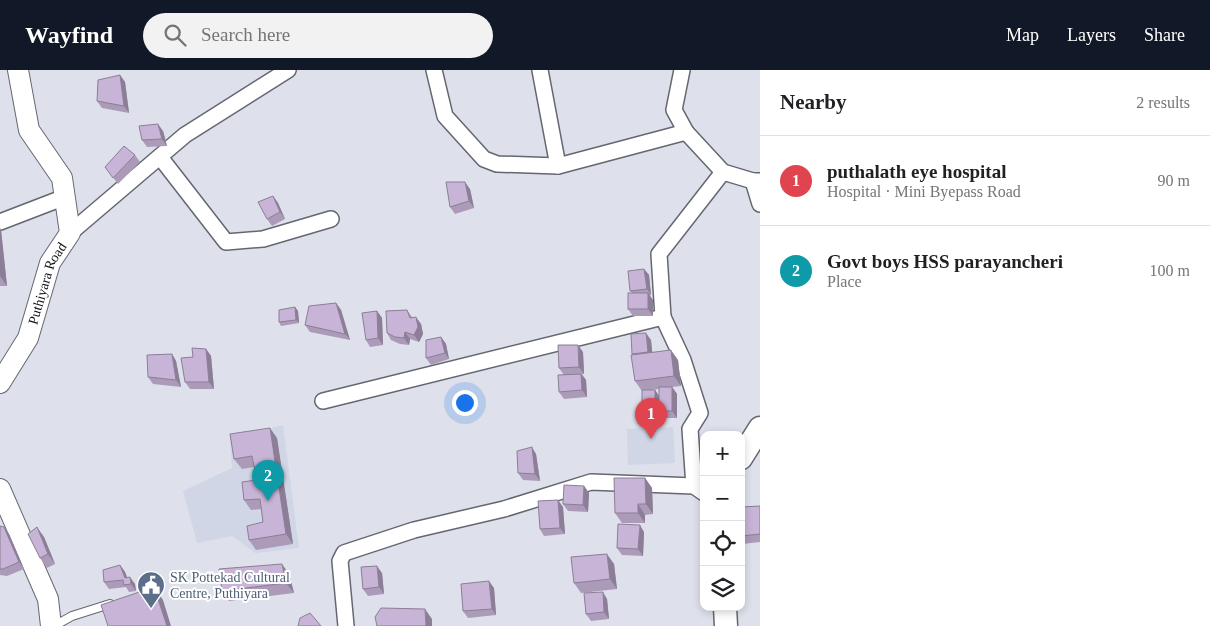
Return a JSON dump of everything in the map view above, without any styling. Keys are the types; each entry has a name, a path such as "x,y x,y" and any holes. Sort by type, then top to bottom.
{"main road":[{"path":"745,452 760,428"},
{"path":"725,611 726,626"}],"street":[{"name":"Puthiyara Road","path":"0,383 28,338 50,263 70,233 62,178 29,130 18,70"},
{"path":"70,233 186,135 288,70"},
{"path":"434,70 445,116 484,159 497,164 558,166 686,132"},
{"path":"540,70 558,166"},
{"path":"682,70 674,110 686,132 723,172 756,181 760,204"},
{"path":"160,157 226,242 263,238 331,219"},
{"path":"346,626 340,561 344,553 414,530 504,510 591,482 699,490 690,429 700,413 683,360 663,317 659,254 723,172"},
{"path":"0,222 65,196"},
{"path":"323,401 663,317"},
{"path":"0,489 48,599 52,626"}],"lane":[{"path":"52,626 89,610 120,602"}],"shaded area":[{"path":"283,425 299,548 255,553 232,536 197,543 183,491 232,468 230,439"},
{"path":"673,427 675,463 628,465 627,429"}],"building":[{"path":"120,75 124,106 97,101 98,80"},
{"path":"158,124 162,139 142,140 139,126"},
{"path":"124,146 135,155 113,178 105,167"},
{"path":"446,182 465,182 469,201 450,207"},
{"path":"273,196 280,212 267,219 258,202"},
{"path":"644,269 647,289 630,291 628,271"},
{"path":"628,293 648,293 648,309 628,309"},
{"path":"336,303 345,334 305,325 309,306"},
{"path":"295,307 296,320 279,322 279,310"},
{"path":"407,310 410,318 416,317 418,327 414,335 405,332 404,338 395,337 387,333 386,311"},
{"path":"377,311 378,338 366,340 362,313"},
{"path":"646,333 648,352 632,354 631,334"},
{"path":"441,337 445,353 426,358 426,340"},
{"path":"558,345 578,345 579,367 559,368"},
{"path":"192,348 206,349 209,382 185,382 181,358 193,357"},
{"path":"671,350 674,376 635,381 631,355"},
{"path":"172,354 176,380 148,377 147,355"},
{"path":"581,374 582,390 559,392 558,375"},
{"path":"659,387 672,387 672,411 659,411"},
{"path":"642,390 655,390 655,417 642,417"},
{"path":"270,428 286,534 249,540 247,526 263,522 260,499 244,500 242,482 257,480 252,456 234,459 230,434"},
{"path":"532,447 535,474 518,473 517,451"},
{"path":"614,478 645,478 646,504 638,504 638,513 615,513"},
{"path":"564,485 584,486 583,505 563,504"},
{"path":"558,500 560,528 540,529 538,501"},
{"path":"760,506 760,534 745,536 745,507"},
{"path":"618,524 640,525 638,549 617,548"},
{"path":"0,526 4,527 19,562 3,569 0,569"},
{"path":"37,527 48,554 40,558 28,534"},
{"path":"607,554 610,579 574,583 571,557"},
{"path":"282,564 286,583 222,591 219,569"},
{"path":"120,565 125,578 130,577 131,584 124,585 123,580 104,582 103,570"},
{"path":"377,566 379,587 363,589 361,567"},
{"path":"489,581 492,609 463,611 461,584"},
{"path":"154,587 167,626 108,626 101,605"},
{"path":"603,592 604,612 586,614 584,593"},
{"path":"381,608 425,609 426,626 377,626 375,617"},
{"path":"310,613 321,626 298,626 300,618"}],"place":[{"name":"puthalath eye hospital","path":"651,439"},
{"name":"Govt boys HSS parayancheri","path":"268,501"},
{"name":"SK Pottekad Cultural Centre, Puthiyara","path":"151,609"}]}
